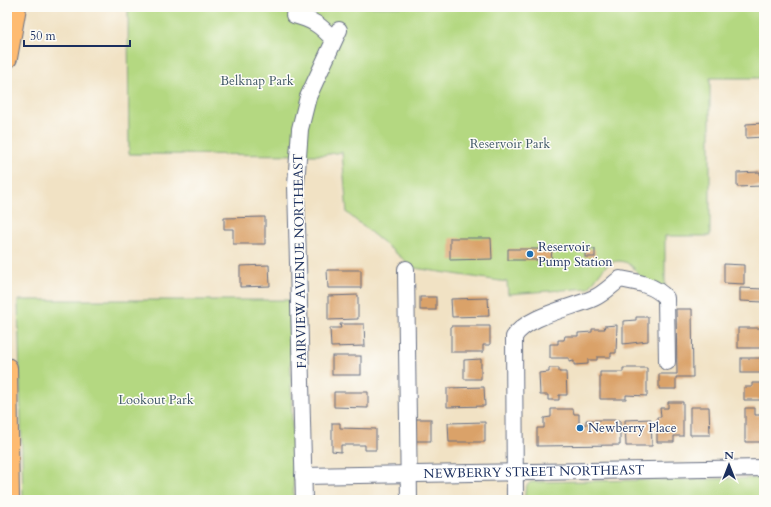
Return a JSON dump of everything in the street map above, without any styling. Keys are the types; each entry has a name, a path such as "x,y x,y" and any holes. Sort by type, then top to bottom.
{"main road":[{"path":"7,58 9,26 16,7"},
{"path":"7,368 8,488"}],"street":[{"name":"FAIRVIEW AVENUE NORTHEAST","path":"294,15 311,19 336,35 308,97 300,129 298,153 296,185 304,500"},
{"path":"406,269 409,500"},
{"path":"515,500 514,337 517,332 529,322 596,297 620,280 636,282 658,292 666,298 667,362"},
{"name":"NEWBERRY STREET NORTHEAST","path":"303,476 764,468"}],"green space":[{"path":"128,7 764,7 764,78 710,78 710,236 665,236 665,292 641,281 636,271 628,263 617,261 606,266 589,288 508,294 507,282 414,268 347,213 342,152 323,155 129,154"},
{"name":"Lookout Park","path":"18,300 289,300 294,500 23,500"},
{"path":"764,478 764,500 525,500 526,488 531,482"}],"building":[{"path":"764,123 764,137 746,138 746,124"},
{"path":"760,172 761,186 737,187 737,173"},
{"path":"265,217 265,244 233,244 233,229 224,229 224,218"},
{"path":"450,238 491,238 492,259 450,260"},
{"name":"Reservoir Pump Station","path":"508,249 552,249 551,260 508,260"},
{"path":"585,249 595,249 595,257 585,257"},
{"path":"724,264 744,265 744,284 724,283"},
{"path":"269,265 270,286 240,287 240,266"},
{"path":"327,270 361,270 361,288 328,288"},
{"path":"740,288 764,289 764,302 740,301"},
{"path":"358,295 358,319 328,320 328,296"},
{"path":"420,297 436,297 436,310 420,310"},
{"path":"488,298 489,316 452,317 451,299"},
{"path":"676,309 692,309 693,377 676,377 676,389 659,389 659,374 677,374"},
{"path":"636,317 648,317 648,341 623,344 623,321 636,320"},
{"path":"340,324 364,324 365,346 331,347 330,328 341,328"},
{"path":"617,325 616,353 611,353 611,357 597,357 597,360 588,360 588,364 574,365 574,361 569,362 569,358 550,358 550,344 558,344 558,340 564,340 565,336 578,336 578,333 592,332 592,329 605,329 604,326"},
{"path":"451,326 490,326 490,345 483,345 483,352 451,352"},
{"path":"738,328 764,328 764,348 738,348"},
{"path":"332,356 361,356 361,375 332,375"},
{"path":"741,358 764,358 764,373 741,373"},
{"path":"481,359 481,379 464,379 464,360"},
{"path":"549,368 559,368 559,372 566,372 567,395 559,395 559,400 548,400 548,395 540,395 539,373 549,372"},
{"path":"623,368 647,368 647,396 626,395 626,399 600,399 600,372 623,372"},
{"path":"752,383 764,383 764,400 744,400 744,387 752,387"},
{"path":"484,387 485,406 447,407 447,388"},
{"path":"334,392 368,392 368,408 334,407"},
{"path":"668,402 683,402 683,436 674,436 674,442 657,442 657,417 661,417 660,408 668,408"},
{"path":"690,407 709,407 710,435 690,435"},
{"path":"745,408 755,408 755,415 764,415 764,442 745,442"},
{"name":"Newberry Place","path":"551,409 573,409 574,414 579,414 579,425 586,425 586,420 620,420 620,445 537,446 537,428 544,428 544,418 551,417"},
{"path":"416,419 431,419 431,441 416,441"},
{"path":"651,419 652,446 626,446 625,420"},
{"path":"485,422 485,442 449,442 448,423"},
{"path":"332,423 340,423 340,428 376,429 376,450 365,450 365,445 341,445 341,452 332,451"}],"place":[{"name":"Reservoir Pump Station","path":"530,254"},
{"name":"Newberry Place","path":"580,428"}],"park label":[{"name":"Belknap Park","path":"257,81"},
{"name":"Reservoir Park","path":"510,144"}]}
